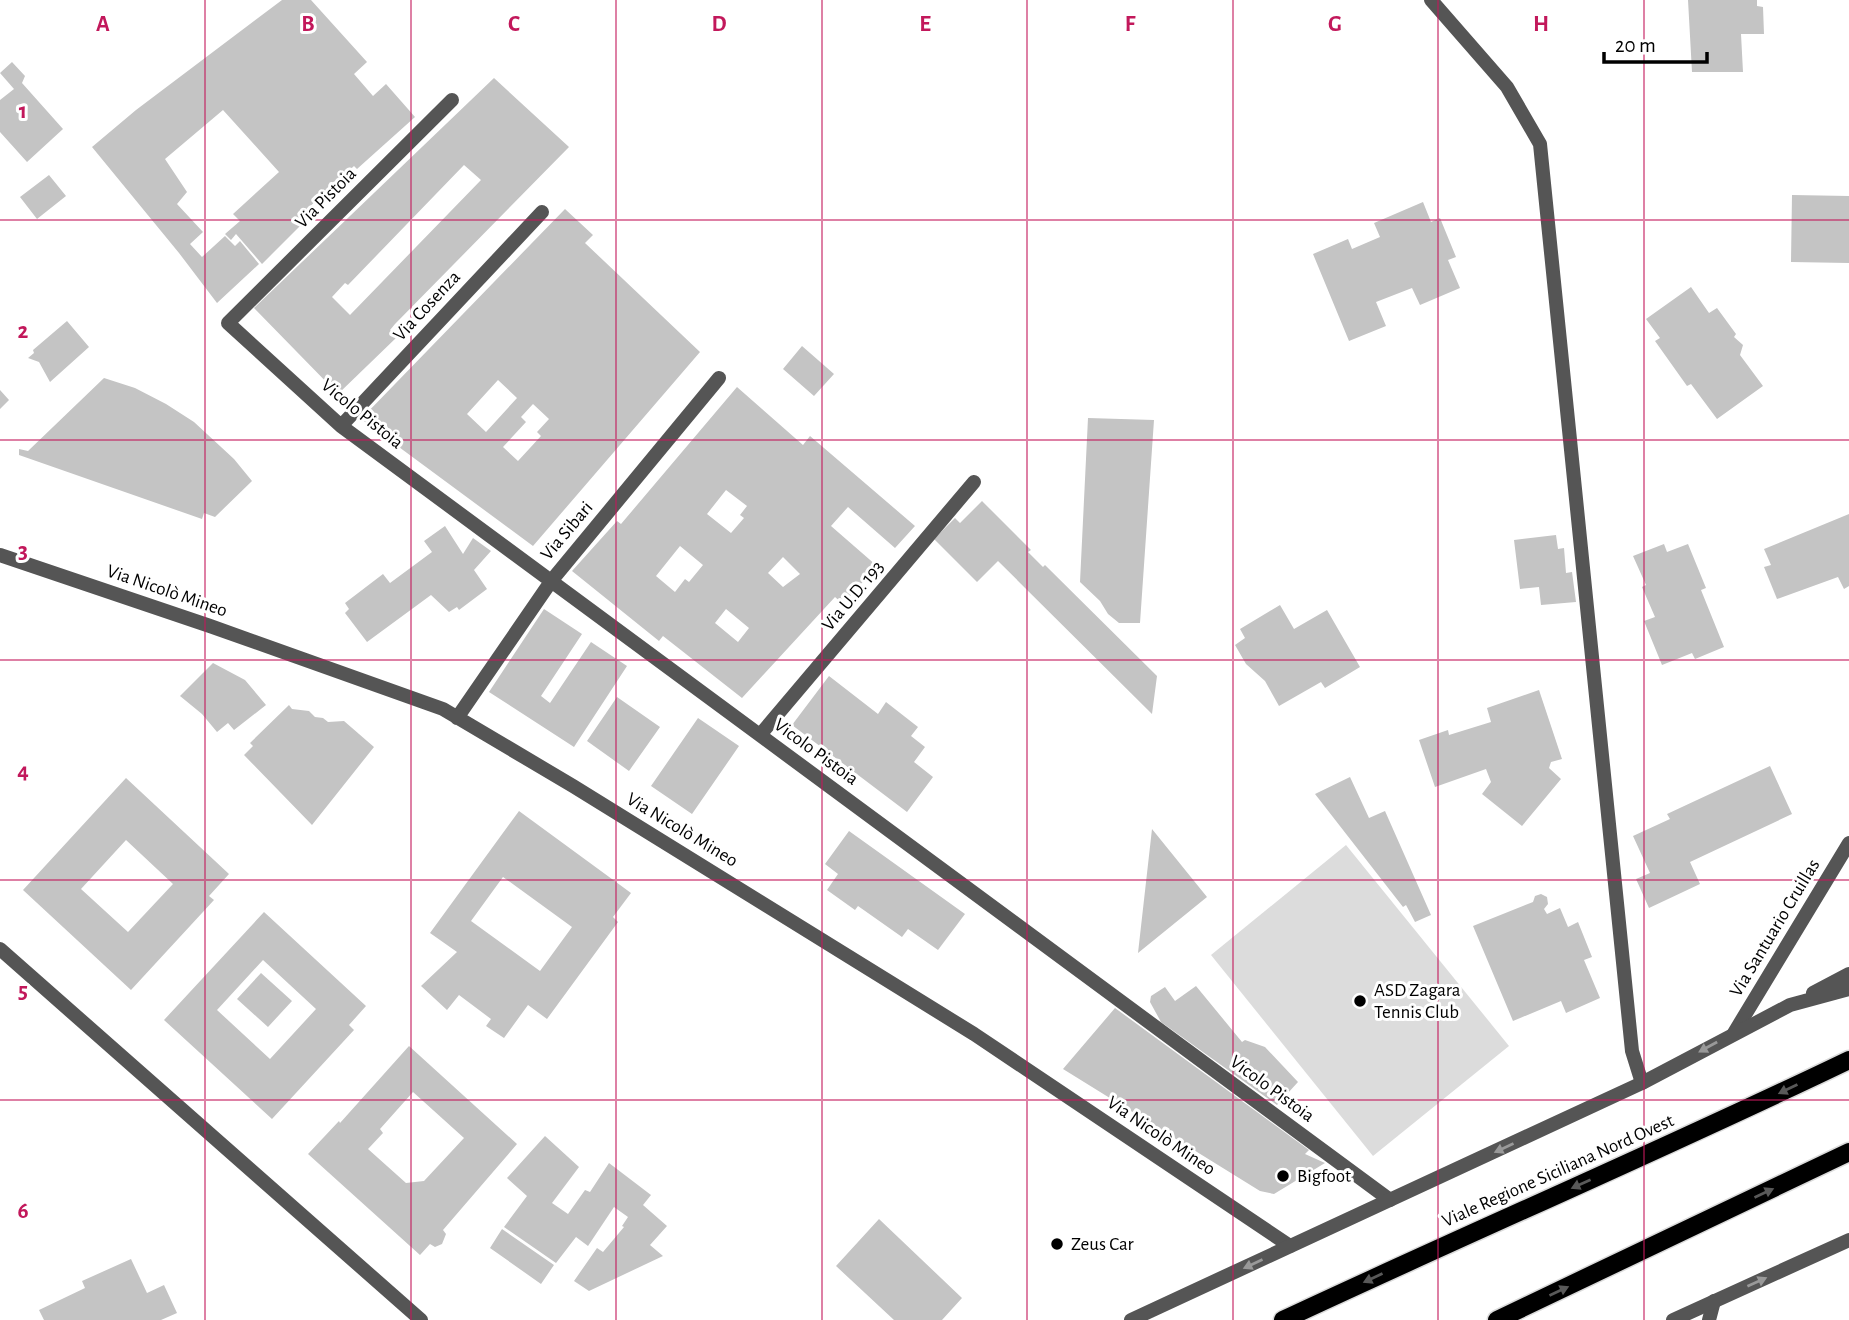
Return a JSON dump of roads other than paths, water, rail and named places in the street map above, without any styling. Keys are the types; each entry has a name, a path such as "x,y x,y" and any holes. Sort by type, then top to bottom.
{"main road":[{"name":"Viale Regione Siciliana Nord Ovest","path":"1283,1320 1478,1229 1719,1123 1849,1060"},
{"path":"1497,1320 1849,1152"}],"street":[{"path":"1431,0 1507,87 1540,144 1632,1051 1642,1083"},
{"name":"Via Pistoia","path":"228,323 452,100"},
{"name":"Via Cosenza","path":"341,426 542,212"},
{"name":"Vicolo Pistoia","path":"228,323 341,426 1390,1200"},
{"name":"Via Sibari","path":"457,718 552,580 719,378"},
{"name":"Via U.D. 193","path":"761,735 974,482"},
{"name":"Via Nicolò Mineo","path":"0,555 443,709 585,793 941,1013 1290,1246"},
{"name":"Via Santuario Cruillas","path":"1734,1033 1849,843"},
{"path":"0,949 421,1320"},
{"path":"1131,1320 1642,1083 1849,974"},
{"path":"1790,1004 1849,989"},
{"path":"1798,1263 1849,1231"},
{"path":"1672,1320 1849,1240"},
{"path":"1709,1320 1714,1301"}],"place":[{"name":"ASD Zagara Tennis Club","path":"1360,1001"},
{"name":"Bigfoot","path":"1283,1176"},
{"name":"Zeus Car","path":"1057,1244"}]}
